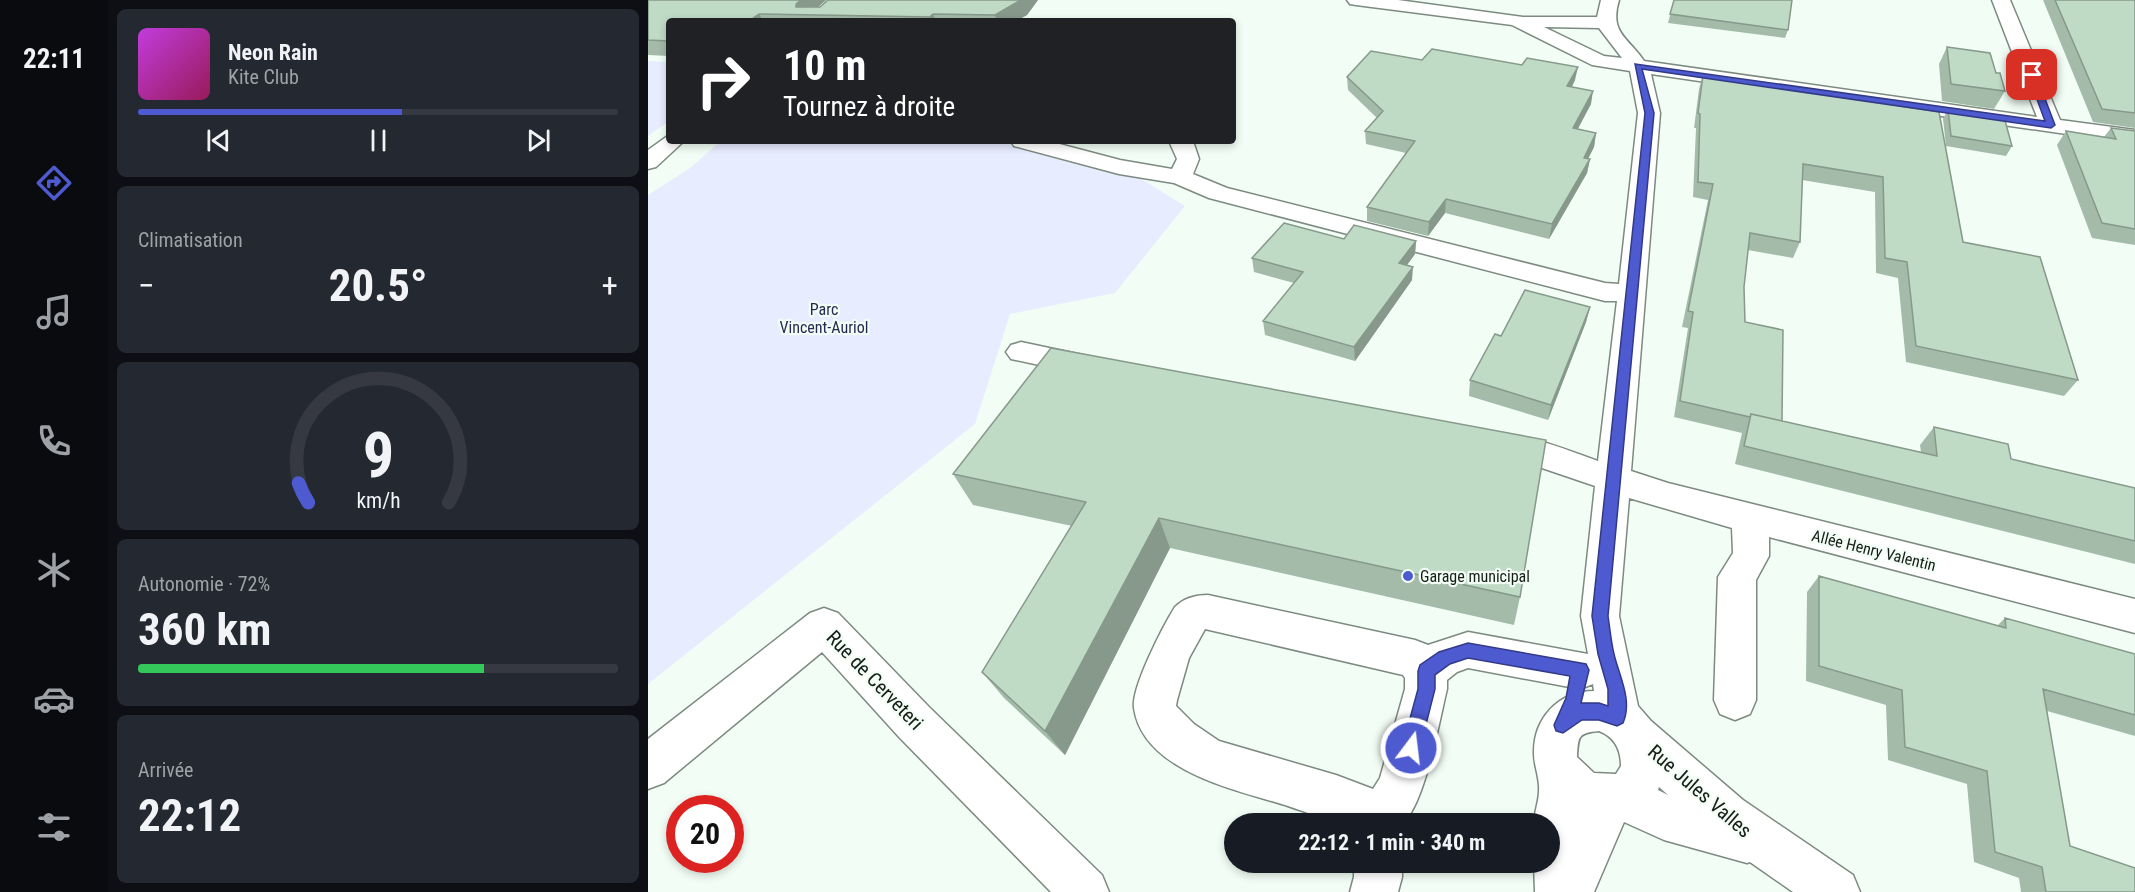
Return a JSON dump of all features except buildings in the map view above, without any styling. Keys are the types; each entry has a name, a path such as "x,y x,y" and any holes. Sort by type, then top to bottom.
{"street":[{"path":"1356,0 1516,20 1605,23"},
{"path":"1559,892 1557,819 1562,791 1561,746 1580,670 1600,616 1649,113 1637,66 1612,37 1605,23 1610,0"},
{"path":"2001,0 2051,125"},
{"path":"1516,20 1599,61 2135,137"},
{"path":"648,162 669,144"},
{"path":"1033,144 1119,167 1180,177 1218,193 1311,219 1605,292 1631,293"},
{"path":"1180,177 1188,159 1184,144"},
{"path":"1021,352 1114,370"},
{"name":"Allée Henry Valentin","path":"1468,439 1544,456 1614,480 1750,518 2135,616"},
{"path":"1735,700 1737,577 1751,556 1750,518"},
{"path":"1363,813 1336,798 1196,754 1162,723 1155,708 1156,692 1185,624 1195,614 1208,612 1414,659 1426,671 1426,689 1400,788 1389,805 1380,813"},
{"path":"1600,616 1606,654 1627,727 1644,757 1641,778 1634,789 1615,798 1592,797 1574,787 1561,746 1569,718 1581,712 1599,711 1627,727"},
{"name":"Rue de Cerveteri","path":"648,767 824,626 914,722 1085,892"},
{"path":"1426,671 1445,657 1468,650 1580,670"},
{"name":"Rue Jules Valles","path":"1627,727 1710,803 1763,844 1836,892"},
{"path":"1569,892 1615,798"},
{"name":"Rue Jules Valles","path":"1615,798 1664,817 1763,844"},
{"path":"1374,892 1378,873"}],"green space":[{"path":"648,61 666,62 666,123 648,136"},
{"name":"Parc Vincent-Auriol","path":"718,144 1014,144 1138,177 1185,206 1115,293 1010,314 975,424 648,684 648,195 690,168"}],"place":[{"name":"Garage municipal","path":"1408,576"}],"route":[{"path":"1411,748 1426,689 1426,671 1445,657 1468,650 1580,670 1574,699 1563,725 1569,718 1581,712 1599,711 1617,717 1617,689 1606,654 1600,616 1649,113 1643,82 1637,66 2051,125 2032,75"}]}
